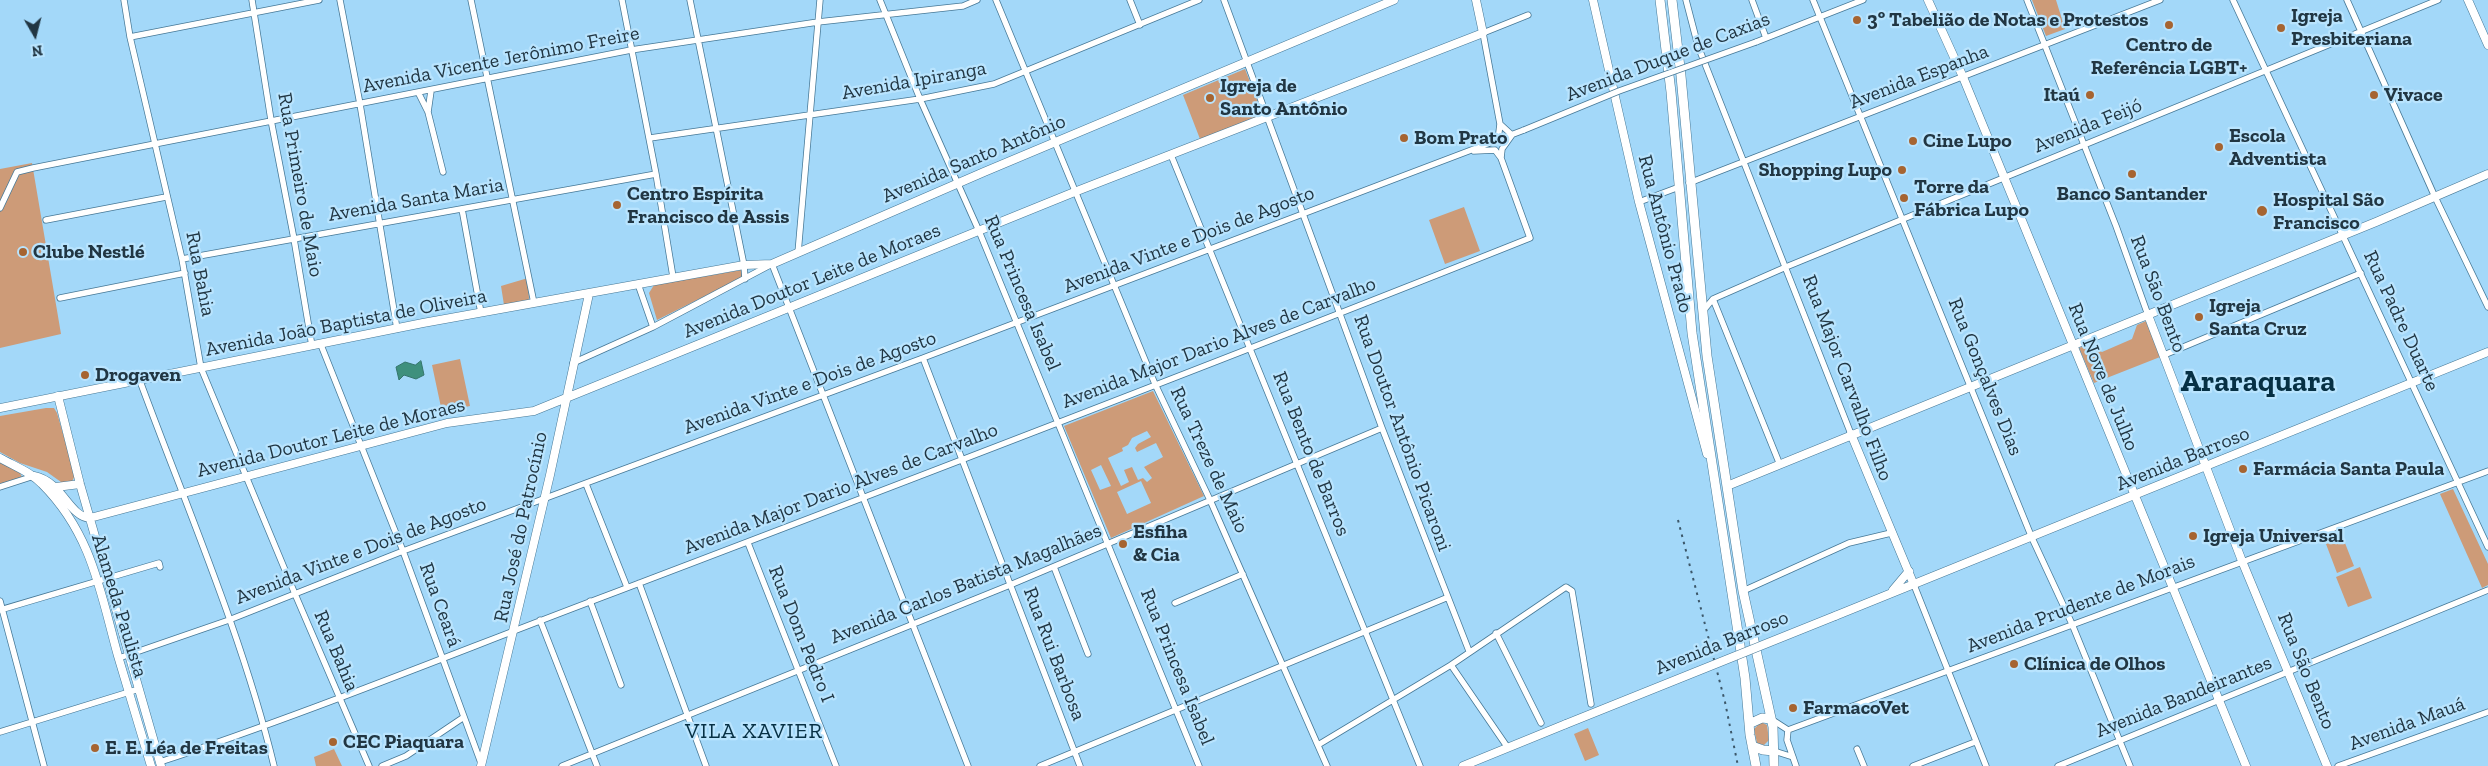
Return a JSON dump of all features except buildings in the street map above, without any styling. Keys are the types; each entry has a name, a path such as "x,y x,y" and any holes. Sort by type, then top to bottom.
{"main road":[{"path":"1660,0 1692,333 1745,678 1748,724 1756,766"},
{"path":"1672,0 1681,76 1701,313 1743,591 1775,735 1774,766"},
{"path":"1748,724 1762,718 1771,719"},
{"path":"1752,746 1774,751"}],"street":[{"name":"Rua Bahia","path":"124,0 130,37 182,259 201,368 369,766"},
{"name":"Rua Primeiro de Maio","path":"252,0 271,120 312,346"},
{"path":"130,37 319,0"},
{"path":"340,0 360,104 378,223 397,329"},
{"path":"472,0 534,303"},
{"path":"622,0 650,138 673,278"},
{"path":"690,0 744,265 744,279"},
{"path":"798,253 820,0"},
{"name":"Rua Princesa Isabel","path":"880,0 920,99 979,231 1199,766"},
{"name":"Avenida Vicente Jerônimo Freire","path":"8,195 17,172 271,120 419,94 631,50 818,22 963,6 977,0"},
{"name":"Rua Treze de Maio","path":"996,0 1077,191 1155,384 1210,500 1327,766"},
{"path":"1130,0 1140,25"},
{"name":"Avenida Ipiranga","path":"650,138 920,99 994,84 1199,0"},
{"name":"Rua Doutor Antônio Picaroni","path":"1224,0 1382,428 1446,598 1469,652"},
{"name":"Avenida Santo Antônio","path":"573,362 653,327 772,264 1056,141 1394,0"},
{"path":"1476,0 1500,124 1498,140"},
{"name":"Rua Antônio Prado","path":"1593,0 1639,202 1713,474"},
{"name":"Rua Major Carvalho Filho","path":"1686,0 1698,46 1891,533 1909,572 1986,766"},
{"path":"1752,0 1766,38"},
{"name":"Rua Gonçalves Dias","path":"1813,0 2032,538 2072,624 2130,766"},
{"name":"Avenida Duque de Caxias","path":"1512,135 1619,91 1756,42 1863,0"},
{"name":"Rua Nove de Julho","path":"1928,0 1963,77 2246,766"},
{"name":"Rua São Bento","path":"2027,0 2242,561 2290,672 2327,766"},
{"name":"Avenida Espanha","path":"1689,183 2160,0"},
{"name":"Rua Padre Duarte","path":"2234,0 2488,547"},
{"path":"2347,0 2435,197 2488,307"},
{"name":"Avenida Feijó","path":"1701,313 1713,299 1786,267 2438,0"},
{"path":"2468,0 2488,45"},
{"name":"Avenida Doutor Leite de Moraes","path":"90,518 447,423 534,411 1077,191 1528,15"},
{"path":"428,112 431,91"},
{"path":"419,94 428,112 443,172"},
{"path":"1500,124 1512,135 1502,149 1500,158"},
{"name":"Avenida Vinte e Dois de Agosto","path":"119,658 228,620 403,551 923,358 1512,135"},
{"path":"1474,150 1495,150 1500,158"},
{"name":"Rua Bento de Barros","path":"1171,155 1420,766"},
{"name":"Avenida Major Dario Alves de Carvalho","path":"160,764 264,728 515,629 963,461 1530,238 1500,158"},
{"name":"Avenida Santa Maria","path":"182,259 656,174"},
{"path":"1727,486 2344,235 2488,174"},
{"path":"1639,202 1679,187"},
{"path":"0,197 8,195"},
{"path":"0,208 8,195"},
{"path":"46,220 166,196"},
{"path":"462,209 482,312"},
{"path":"772,264 968,766"},
{"name":"Avenida João Baptista de Oliveira","path":"58,396 482,312 744,265 772,264"},
{"path":"60,298 184,273"},
{"path":"2164,355 2361,273"},
{"path":"638,284 653,327"},
{"name":"Rua José do Patrocínio","path":"481,765 545,499 565,397 589,294"},
{"path":"1713,299 1780,465"},
{"name":"Rua Ceará","path":"320,345 403,551 481,765"},
{"name":"Avenida Barroso","path":"1463,766 1890,592 1914,585 2032,538 2488,352"},
{"name":"Rua Rui Barbosa","path":"923,358 1080,766"},
{"path":"140,381 228,620 264,728 274,766"},
{"path":"0,408 58,396"},
{"name":"Alameda Paulista","path":"58,396 80,484 160,764"},
{"name":"Avenida Carlos Batista Magalhães","path":"562,766 911,623 1054,567 1382,428"},
{"name":"Alameda Paulista","path":"0,458 34,476 70,516 82,536 98,582 151,766"},
{"name":"Avenida Prudente de Morais","path":"1788,730 2488,471"},
{"path":"0,487 34,476 45,478 80,515 90,518"},
{"path":"56,488 80,484"},
{"path":"586,484 627,587"},
{"path":"1743,591 1849,544 1891,533"},
{"name":"Rua Dom Pedro I","path":"748,542 836,766"},
{"path":"1,610 159,564 160,567"},
{"path":"1054,567 1088,654"},
{"name":"Avenida Barroso","path":"1890,592 1909,572"},
{"path":"1175,602 1243,574"},
{"path":"640,583 706,766"},
{"path":"1318,745 1451,665 1566,587 1572,591 1591,704"},
{"name":"Avenida Bandeirantes","path":"2058,766 2488,590"},
{"path":"1040,766 1446,598"},
{"path":"0,601 44,766"},
{"path":"590,601 621,684"},
{"path":"540,620 597,766"},
{"path":"1496,633 1541,723"},
{"path":"1451,665 1508,748"},
{"path":"0,732 138,689"},
{"name":"Avenida Mauá","path":"2338,766 2488,712"},
{"path":"382,766 406,756 464,717"},
{"path":"1771,719 1788,730 1787,740 1796,766"},
{"path":"1913,766 1975,742"},
{"path":"1857,748 1864,766"},
{"path":"1774,751 1793,757"}],"shaded area":[{"path":"2032,0 2056,0 2065,29 2046,36"},
{"path":"1245,69 1263,115 1200,139 1183,95"},
{"name":"Clube Nestlé","path":"32,163 61,334 0,348 0,169"},
{"path":"1464,207 1480,251 1445,264 1429,220"},
{"path":"741,270 744,272 741,278 657,320 649,293 654,285"},
{"path":"528,278 529,300 504,305 501,286"},
{"path":"2146,321 2160,357 2094,383 2079,348 2087,345 2102,352 2132,339 2137,325"},
{"path":"460,359 470,406 442,412 432,365"},
{"path":"421,361 424,375 416,379 404,375 399,380 396,367 405,362 415,365"},
{"path":"1153,391 1204,496 1111,538 1064,426","holes":["1147,431 1151,437 1138,444 1135,448 1137,452 1156,443 1163,457 1144,467 1152,478 1147,482 1143,478 1138,480 1132,467 1124,470 1129,482 1121,486 1108,458 1123,451 1122,448 1128,445 1132,438","1101,465 1111,486 1100,490 1091,470","1141,481 1151,503 1127,514 1117,492"]},
{"path":"54,408 57,413 75,475 72,482 61,482 47,472 20,463 0,452 0,416"},
{"path":"0,462 19,471 22,477 0,484"},
{"path":"2453,489 2488,564 2488,585 2482,588 2440,494"},
{"path":"2343,538 2354,566 2337,573 2326,544"},
{"path":"2360,567 2372,598 2348,607 2336,577"},
{"path":"1761,722 1767,725 1769,740 1764,745 1757,743 1754,729"},
{"path":"1588,728 1599,755 1585,761 1574,734"},
{"path":"334,749 342,766 316,766 314,757"}],"railway":[{"path":"1678,520 1725,702 1738,766"}],"place":[{"name":"3º Tabelião de Notas e Protestos","path":"1857,20"},
{"name":"Centro de Referência LGBT+","path":"2169,25"},
{"name":"Igreja Presbiteriana","path":"2281,28"},
{"name":"Itaú","path":"2090,95"},
{"name":"Vivace","path":"2374,95"},
{"name":"Igreja de Santo Antônio","path":"1210,98"},
{"name":"Bom Prato","path":"1404,138"},
{"name":"Cine Lupo","path":"1913,141"},
{"name":"Escola Adventista","path":"2219,147"},
{"name":"Shopping Lupo","path":"1902,170"},
{"name":"Banco Santander","path":"2132,174"},
{"name":"Torre da Fábrica Lupo","path":"1904,198"},
{"name":"Centro Espírita Francisco de Assis","path":"617,205"},
{"name":"Hospital São Francisco","path":"2262,211"},
{"name":"Clube Nestlé","path":"23,252"},
{"name":"Igreja Santa Cruz","path":"2199,317"},
{"name":"Drogaven","path":"85,375"},
{"name":"Farmácia Santa Paula","path":"2243,469"},
{"name":"Igreja Universal","path":"2193,536"},
{"name":"Esfiha & Cia","path":"1123,544"},
{"name":"Clínica de Olhos","path":"2014,664"},
{"name":"FarmacoVet","path":"1793,708"},
{"name":"CEC Piaquara","path":"333,742"},
{"name":"E. E. Léa de Freitas","path":"95,748"}],"district":[{"name":"Araraquara","path":"2258,382"},
{"name":"VILA XAVIER","path":"754,732"}]}
